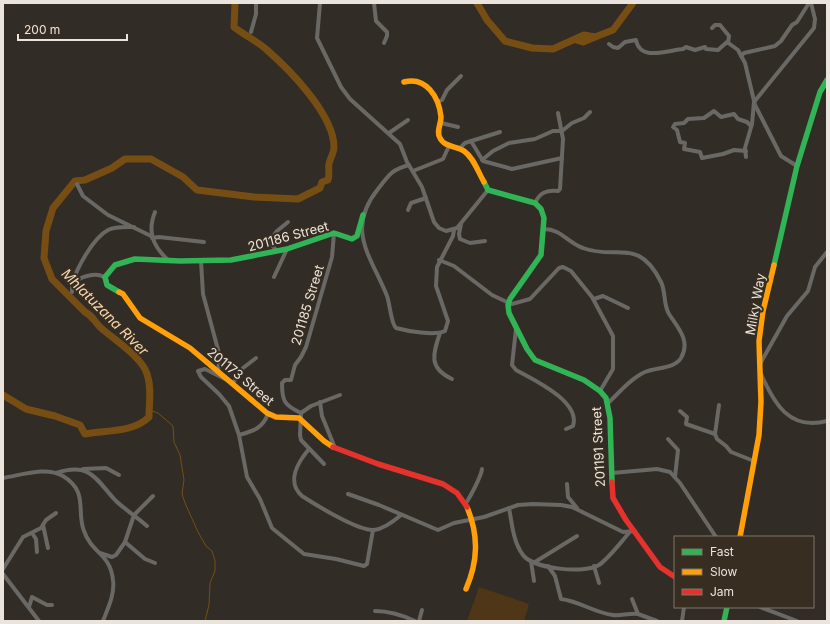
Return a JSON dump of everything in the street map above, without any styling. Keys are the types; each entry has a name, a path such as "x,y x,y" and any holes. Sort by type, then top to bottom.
{"street":[{"path":"251,32 256,14 256,3"},
{"path":"320,3 317,38 338,80 350,99 400,144 409,166 422,187 436,225 446,231 454,230 461,224 488,190"},
{"path":"374,3 376,21 387,32 384,43"},
{"path":"741,56 744,53 775,46 781,41 792,25 797,22 810,3"},
{"path":"746,158 754,102 814,28 815,20 810,3"},
{"path":"712,28 716,25 720,25 729,36 728,43"},
{"path":"608,44 618,48 625,42 636,40 639,48 648,53 656,54 683,49 686,47 695,50 705,47 706,49 718,50 727,42 728,43"},
{"path":"728,43 738,50 746,65 754,102 781,156 797,166"},
{"path":"437,102 442,100 447,90 461,76"},
{"path":"404,82 412,79 422,82 431,90 437,102 441,116 439,135 449,146 460,148 472,159 488,190 535,203 543,212 544,229 542,251 539,258 508,304"},
{"name":"Milky Way","path":"740,536 759,435 761,402 759,368 760,335 763,311 797,166 816,105 827,80"},
{"path":"746,151 734,150 723,154 702,158 700,152 684,149 685,143 680,142 677,130 673,127 676,124 684,123 688,119 704,118 714,111 721,117 734,114 738,120 747,122 751,126"},
{"path":"482,160 493,151 509,143 535,139 553,131 562,131 572,123 584,118 590,112"},
{"path":"535,203 544,192 560,190 562,131 558,113"},
{"path":"389,133 408,120"},
{"path":"441,124 458,127"},
{"path":"460,148 465,143 500,132"},
{"path":"472,141 482,160 513,169 562,158"},
{"path":"413,171 440,160 445,156 449,146"},
{"path":"409,166 398,168 389,174 368,202 363,215 363,235 367,254 388,300 393,325 400,329 440,333 445,331 448,321 436,286 437,267 439,260 453,236 454,230"},
{"path":"76,184 83,196 102,212 152,237 204,242"},
{"path":"408,210 411,203 426,198"},
{"path":"155,212 151,229 152,237 156,247 165,260"},
{"name":"201186 Street","path":"165,260 201,261 248,258 287,249 334,233 353,238 357,236 363,215"},
{"path":"277,251 269,242 277,231 288,222"},
{"path":"461,224 459,234 460,239 470,243 485,241"},
{"path":"72,292 72,285 86,254 104,233 115,228 134,227"},
{"path":"544,229 556,230 571,242 585,249 602,251 628,251 649,264 661,282 668,313 683,334 685,346 682,356 678,362 673,365 644,373 608,403"},
{"name":"201185 Street","path":"301,416 289,408 284,401 282,383 285,380 291,380 294,366 302,357 313,326 319,299 332,257 334,233"},
{"path":"274,277 287,249"},
{"path":"827,252 815,267 808,291 787,316 759,368 770,394 786,415 808,423 827,421"},
{"path":"72,285 81,278 97,275 105,278 112,267 122,262 141,259 165,260"},
{"path":"439,260 454,266 488,292 508,304 530,299 557,269 561,267 570,271 594,299 597,309 613,336 614,350 612,371 600,391"},
{"path":"201,261 201,282 220,357 218,370"},
{"name":"201173 Street","path":"105,278 108,285 127,298 140,318 190,348 218,370 268,414 276,417 301,416"},
{"path":"594,299 603,296 628,308"},
{"name":"201191 Street","path":"508,304 509,313 535,360 584,380 600,391 608,403 613,498 632,532 660,566 674,576"},
{"path":"516,327 512,365 516,370 551,389 567,405 574,422 573,426 566,429"},
{"path":"440,333 435,351 434,363 440,372 452,379"},
{"path":"233,383 243,368 256,358"},
{"path":"225,376 225,379 205,369 198,371 201,377 230,406 239,435 246,477 260,499 270,525 280,536 300,552 365,566 367,564 373,530"},
{"path":"324,464 300,438 301,416 305,409 320,402 340,396"},
{"path":"320,402 322,416 335,448"},
{"path":"719,405 715,434 717,439 731,452 754,461"},
{"path":"680,411 687,417 686,424 689,426 715,434"},
{"path":"239,435 249,433 262,426 268,414"},
{"path":"301,416 319,438 335,448 419,478 443,484 456,494 465,505 472,518 477,551 477,565 466,589"},
{"path":"668,439 678,450 675,477"},
{"path":"309,449 295,469 299,493 351,524 373,530 385,526 400,515"},
{"path":"3,478 39,472 56,473 82,469 106,468 119,475"},
{"path":"82,469 92,473 116,501 147,526"},
{"path":"465,505 476,482 481,476 482,469"},
{"path":"612,473 657,469 670,472 715,536"},
{"path":"56,473 64,477 77,491 82,502 84,531 89,541 110,564 114,583 103,621"},
{"path":"567,484 568,497 581,511"},
{"path":"348,494 379,505 438,530 472,518 484,517 524,504 555,504 581,511 622,532 632,532"},
{"path":"100,553 114,557 125,542 134,515 153,496"},
{"path":"509,508 518,546 523,556 533,562 570,571 600,564 632,532"},
{"path":"3,569 23,537 32,533 43,525 50,516 56,513"},
{"path":"43,525 48,548"},
{"path":"32,533 36,539 37,552"},
{"path":"533,562 577,536"},
{"path":"125,542 145,558 155,563"},
{"path":"533,562 534,581"},
{"path":"548,566 554,576 561,599 572,601 579,605 612,615 638,614 658,621"},
{"path":"594,566 599,583"},
{"path":"3,574 39,621"},
{"path":"29,607 32,597 47,605 52,605"},
{"path":"632,599 638,614"},
{"path":"682,621 684,608"},
{"path":"724,621 727,608"},
{"path":"763,608 797,621"},
{"path":"419,621 422,610"},
{"path":"375,611 393,612 409,617 415,621"}],"shaded area":[{"path":"479,587 529,604 524,621 467,621"}],"waterway":[{"name":"Mhlatuzana River","path":"3,395 26,409 55,416 80,425 85,434 119,430 135,426 149,417 149,379 144,368 133,355 100,327 92,317 52,279 44,258 46,231 53,208 75,181 85,180 112,168 125,159 151,159 183,177 197,190 254,197 298,199 320,188 322,182 328,180 329,164 334,147 332,134 327,121 309,94 287,69 263,47 234,27 235,3"},
{"name":"Mhlatuzana River","path":"477,3 487,20 505,41 532,48 553,49 584,35 595,37 613,30 633,3"},
{"name":"Mhlatuzana River","path":"576,40 583,42 595,37"},
{"path":"149,410 158,413 173,426 174,442 180,455 184,480 182,494 198,532 206,546 212,551 215,561 215,571 210,583 209,605 205,621"}],"traffic: fast":[{"path":"774,265 797,166 820,92 827,80"},
{"path":"484,182 488,190 535,203 541,209 544,218 541,255 510,299 508,305 509,313 527,349 535,360 584,380 600,391 606,398 610,418 612,482"},
{"path":"119,292 107,285 105,277 115,265 135,259 180,261 231,260 287,249 334,233 352,239 357,236 363,215"},
{"path":"724,621 727,608"}],"traffic: slow":[{"path":"404,82 419,82 430,90 440,110 441,117 438,133 440,138 444,143 464,151 473,161 484,182"},
{"path":"740,536 759,435 761,402 759,341 763,311 774,265"},
{"path":"119,292 123,294 140,318 190,348 267,413 276,417 299,418 324,441 333,447"},
{"path":"466,589 473,568 476,548 474,528 467,507"}],"traffic: jam":[{"path":"333,447 378,464 443,484 457,493 467,507"},
{"path":"612,482 613,498 626,520 660,567 674,576"}]}
